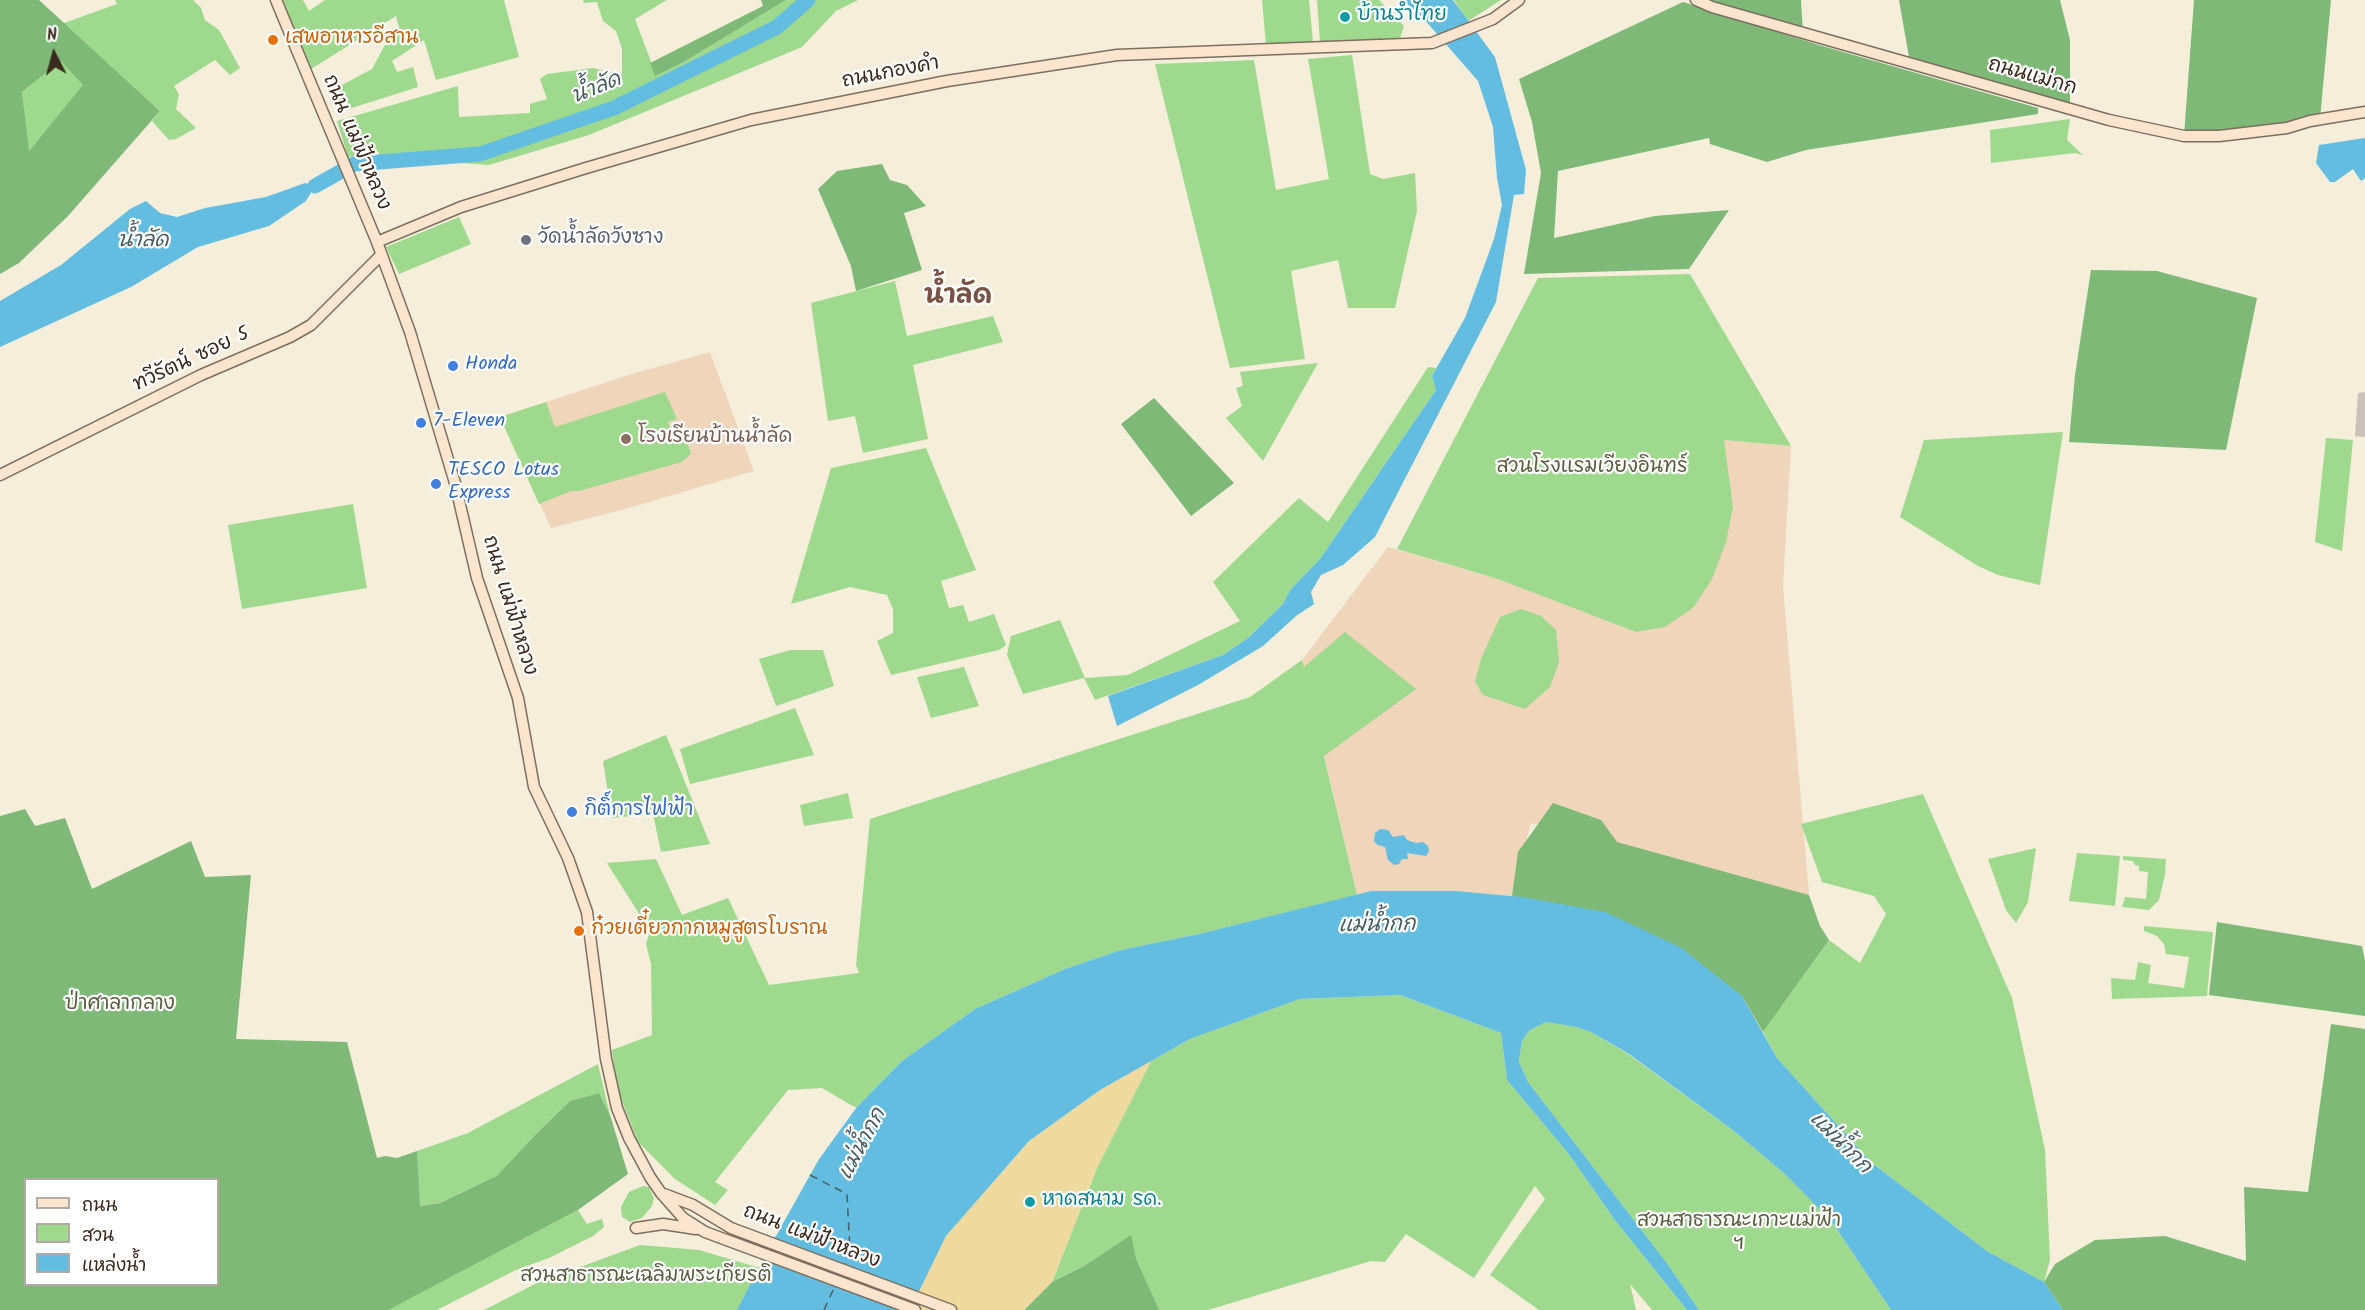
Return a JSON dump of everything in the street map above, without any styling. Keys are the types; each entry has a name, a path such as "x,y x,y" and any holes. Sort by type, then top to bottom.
{"street":[{"name":"ถนน แม่ฟ้าหลวง","path":"276,0 377,242 413,342 455,483 477,578 518,698 534,787 568,858 586,912 606,1059 617,1108 650,1177 683,1218 705,1232 915,1310"},
{"name":"ถนนกองคำ","path":"377,242 461,207 751,120 947,81 1117,55 1432,44 1493,19 1519,0"},
{"name":"ถนนแม่กก","path":"1696,0 1712,7 2109,120 2184,136 2219,136 2287,128 2310,121 2365,112"},
{"name":"ทวีรัตน์ ซอย 5","path":"0,475 201,375 290,337 311,325 381,255"},
{"name":"ถนน แม่ฟ้าหลวง","path":"661,1193 693,1205 722,1223 759,1239 951,1310"},
{"path":"636,1228 663,1224 705,1232"}],"shaded area":[{"name":"โรงเรียนบ้านน้ำลัด","path":"710,352 754,471 622,510 551,528 500,417 635,373"},
{"path":"2365,392 2365,437 2355,436 2358,393"},
{"path":"1724,440 1791,446 1783,586 1809,895 1617,842 1531,823 1512,896 1456,891 1371,891 1357,895 1302,660 1388,547 1498,579"}],"green space":[{"path":"0,0 39,0 160,111 68,216 19,263 0,274","holes":["61,61 83,85 29,151 22,92"]},
{"path":"115,0 193,0 201,8 205,20 219,30 240,68 230,75 215,60 174,86 179,94 176,109 196,128 176,139 169,140 152,121 160,111 64,23 117,4"},
{"path":"281,0 303,0 309,11 325,0 504,0 519,57 436,80 424,40 392,61 397,72 413,67 418,87 339,112 329,92 372,69 385,45 400,32 396,16 311,69"},
{"path":"583,0 667,0 635,19 656,75 684,62 786,0 858,0 836,11 802,47 589,135 489,165 434,161 380,167 379,152 348,157 337,121 458,86 459,117 530,113 530,104 547,99 540,79 547,74 593,68 622,75 622,49 616,31 603,21 597,2 584,3"},
{"path":"761,0 786,0 684,62 655,76 650,63 763,6"},
{"path":"1262,0 1309,0 1313,42 1266,45"},
{"path":"1317,0 1379,0 1404,26 1400,38 1320,42"},
{"path":"1454,0 1501,0 1468,21"},
{"path":"1701,0 1801,0 1803,33"},
{"path":"1899,0 2060,0 2070,40 2070,107 1910,63"},
{"path":"2194,0 2331,0 2320,119 2184,136"},
{"path":"1683,2 1819,45 2038,108 2038,114 1806,150 1767,162 1710,144 1709,138 1558,171 1554,238 1655,216 1729,210 1689,269 1524,274 1541,173 1532,122 1519,79"},
{"path":"1352,55 1370,174 1383,179 1415,173 1417,211 1395,308 1348,308 1338,260 1291,271 1305,359 1230,368 1155,64 1254,60 1276,190 1329,179 1308,59"},
{"path":"62,60 84,85 28,152 22,92"},
{"path":"2070,119 2067,140 2083,155 2075,153 1991,163 1990,130"},
{"path":"882,164 890,180 907,185 926,206 904,213 922,270 856,291 851,266 818,189 837,171"},
{"path":"459,217 471,244 399,274 386,247"},
{"path":"2091,270 2157,271 2257,298 2226,450 2069,442 2075,375"},
{"name":"สวนโรงแรมเวียงอินทร์","path":"1690,274 1791,446 1724,440 1733,507 1726,542 1712,579 1694,607 1665,627 1636,632 1498,579 1397,549 1538,278"},
{"path":"895,281 907,336 993,316 1003,342 913,365 928,439 863,453 855,416 828,421 811,303"},
{"path":"1318,363 1263,461 1226,418 1242,406 1236,388 1243,386 1240,372"},
{"path":"1428,367 1436,368 1432,376 1436,390 1320,559 1291,589 1282,605 1248,638 1223,655 1095,700 1084,678 1023,694 1007,655 1011,636 1060,620 1085,678 1128,675 1240,621 1213,582 1299,498 1328,522"},
{"path":"665,392 677,419 668,422 674,439 685,436 691,454 682,462 579,491 571,491 539,504 500,417 546,402 555,427"},
{"path":"1154,398 1234,483 1191,516 1121,424"},
{"path":"2063,432 2040,585 1998,575 1978,566 1900,517 1924,440"},
{"path":"2326,438 2353,440 2342,551 2315,542"},
{"path":"926,448 976,570 941,581 949,608 963,605 969,622 994,614 1006,645 999,650 891,675 877,641 893,633 893,609 887,595 850,587 791,604 831,468"},
{"path":"353,504 367,588 242,609 228,525"},
{"path":"1521,609 1541,616 1556,630 1559,662 1550,687 1525,709 1483,695 1475,682 1481,659 1500,617"},
{"path":"1345,632 1416,689 1324,756 1357,895 1199,934 1121,950 1065,969 975,1009 902,1061 856,1108 822,1088 788,1090 715,1182 728,1190 715,1205 675,1179 638,1142 616,1086 612,1050 652,1035 651,964 646,944 650,931 607,863 656,859 682,915 728,898 769,985 859,973 856,965 870,819 1250,697 1302,660 1304,667"},
{"path":"791,650 823,650 834,686 776,706 759,659"},
{"path":"964,667 979,706 931,718 917,677"},
{"path":"795,708 814,755 690,784 680,749"},
{"path":"666,735 710,844 661,852 653,814 612,818 603,761"},
{"path":"848,793 853,818 804,826 800,805"},
{"path":"1923,794 2012,998 2045,1150 2050,1260 2044,1282 1987,1251 1872,1163 1777,1058 1763,1032 1829,940 1860,963 1886,914 1874,896 1822,882 1801,824"},
{"path":"1553,803 1601,820 1617,842 1809,895 1820,926 1829,940 1763,1032 1742,996 1512,896 1518,852"},
{"name":"ป่าศาลากลาง","path":"25,809 35,826 65,818 92,889 191,841 205,877 251,875 236,1039 347,1042 377,1158 385,1156 397,1158 417,1151 420,1206 440,1203 497,1176 570,1101 599,1093 610,1115 628,1174 578,1210 388,1310 0,1310 0,816"},
{"path":"2036,848 2028,902 2016,923 2006,910 1988,859"},
{"path":"2077,853 2120,856 2115,906 2069,901"},
{"path":"2123,856 2166,859 2159,900 2149,910 2122,907 2125,897 2146,899 2148,872 2139,871 2139,866 2133,861 2123,860"},
{"path":"2217,922 2362,946 2365,961 2365,1016 2209,995"},
{"path":"2144,926 2213,932 2207,996 2112,999 2111,978 2135,980 2138,962 2151,965 2148,983 2184,988 2189,957 2166,954 2164,944 2157,936 2144,931"},
{"path":"1400,995 1501,1033 1507,1080 1568,1153 1614,1219 1687,1310 1652,1310 1630,1284 1636,1310 1539,1310 1490,1275 1545,1199 1535,1186 1474,1278 1406,1234 1385,1262 1371,1261 1208,1310 1159,1310 1150,1293 1086,1265 1052,1282 1097,1168 1151,1061 1190,1039 1300,999"},
{"name":"สวนสาธารณะเกาะแม่ฟ้า ฯ","path":"1546,1022 1591,1032 1628,1054 1734,1131 1786,1175 1832,1222 1891,1310 1699,1310 1666,1262 1528,1082 1519,1062 1522,1041 1530,1030"},
{"path":"2331,1024 2365,1029 2365,1310 2063,1310 2044,1282 2055,1264 2095,1240 2165,1236 2246,1261 2244,1187 2308,1192"},
{"path":"598,1064 610,1115 599,1093 570,1101 498,1176 440,1203 419,1206 417,1151 468,1133"},
{"path":"643,1186 649,1187 654,1198 652,1206 642,1218 630,1222 622,1217 621,1207 629,1192"},
{"path":"578,1210 587,1224 602,1219 604,1227 593,1236 549,1258 516,1270 437,1310 387,1310"},
{"path":"1131,1235 1136,1259 1159,1310 1024,1310 1052,1282 1086,1265"},
{"name":"สวนสาธารณะเฉลิมพระเกียรติ","path":"640,1245 699,1250 760,1268 737,1310 484,1310 537,1283"}],"sand":[{"name":"หาดสนาม รด.","path":"1151,1061 1097,1168 1052,1282 1024,1310 910,1310 946,1236 1029,1141 1100,1090"}],"water":[{"path":"1403,0 1453,0 1495,57 1526,170 1524,194 1514,195 1496,302 1375,537 1343,565 1321,575 1311,592 1314,604 1296,616 1263,646 1198,685 1117,726 1108,696 1223,655 1248,638 1282,605 1291,589 1320,559 1436,390 1432,376 1465,318 1494,239 1502,205 1497,178 1493,127 1478,81 1423,18"},
{"path":"2365,138 2365,178 2361,181 2353,169 2335,182 2330,182 2316,163 2319,145"},
{"name":"น้ำลัด","path":"305,183 315,186 306,201 269,226 198,247 131,287 0,347 0,301 61,265 130,209 146,201 160,213 177,217 205,208 266,197"},
{"path":"1380,829 1388,830 1393,837 1404,835 1407,840 1416,843 1423,842 1428,846 1429,851 1426,856 1407,853 1408,859 1402,859 1399,864 1394,865 1388,860 1385,847 1374,841 1375,833"},
{"name":"แม่น้ำกก","path":"1371,891 1456,891 1522,897 1605,912 1680,947 1742,996 1777,1058 1872,1163 1987,1251 2044,1282 2063,1310 1891,1310 1832,1222 1786,1175 1734,1131 1629,1054 1591,1032 1546,1022 1530,1030 1522,1041 1519,1062 1528,1082 1666,1262 1699,1310 1687,1310 1614,1219 1568,1153 1507,1080 1501,1033 1400,995 1300,999 1190,1039 1100,1090 1029,1141 946,1236 910,1310 737,1310 789,1210 819,1159 856,1108 902,1061 975,1009 1065,969 1121,950 1199,934"}],"pier":[{"path":"854,1106 856,1108 819,1159 776,1236 773,1235 817,1158"}],"waterway":[{"name":"น้ำลัด","path":"315,186 354,164 480,154 614,108 777,27 808,0"}],"ferry route":[{"path":"810,1175 847,1194 850,1253 844,1266"},
{"path":"824,1310 835,1286"}],"place":[{"name":"บ้านรำไทย","path":"1345,17"},
{"name":"เสพอาหารอีสาน","path":"273,40"},
{"name":"วัดน้ำลัดวังซาง","path":"526,240"},
{"name":"Honda","path":"453,366"},
{"name":"7-Eleven","path":"421,423"},
{"name":"โรงเรียนบ้านน้ำลัด","path":"626,439"},
{"name":"TESCO Lotus Express","path":"436,484"},
{"name":"กิติ์การไฟฟ้า","path":"572,812"},
{"name":"ก๋วยเตี๋ยวกากหมูสูตรโบราณ","path":"579,931"},
{"name":"หาดสนาม รด.","path":"1030,1202"}],"district":[{"name":"น้ำลัด","path":"958,299"}]}
